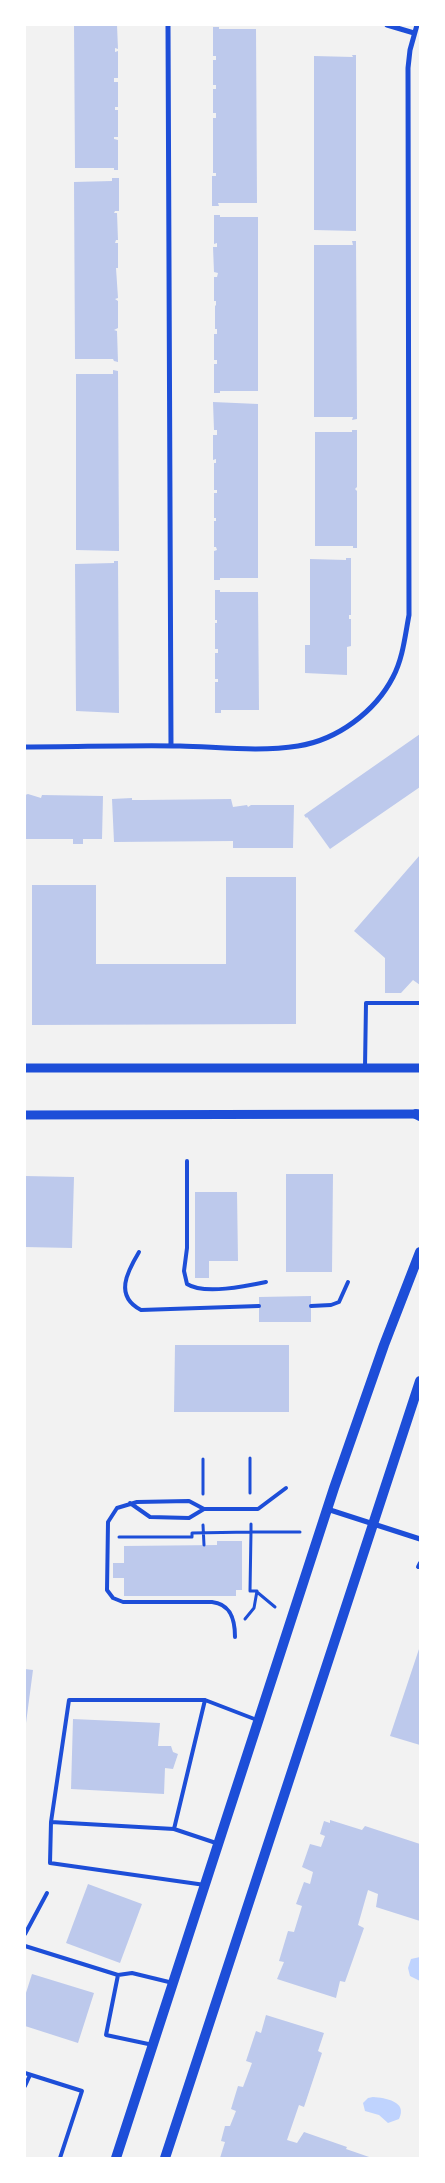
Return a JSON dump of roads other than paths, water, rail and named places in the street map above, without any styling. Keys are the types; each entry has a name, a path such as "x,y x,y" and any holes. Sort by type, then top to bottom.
{"main road":[{"path":"116,2158 327,1509 376,1367 420,1252"},
{"path":"164,2158 420,1381"}],"street":[{"path":"168,25 171,746"},
{"path":"387,25 414,33"},
{"path":"25,747 171,746 277,748 299,746 319,741 353,722 368,711 381,697 393,677 403,651 409,615 408,68 416,25"},
{"path":"25,1068 420,1068"},
{"path":"25,1114 419,1115"},
{"path":"327,1509 420,1539"}],"lane":[{"path":"365,1068 366,1003 420,1003"},
{"path":"187,1161 187,1248 184,1271 187,1284 197,1288 224,1288 266,1282"},
{"path":"139,1252 125,1278 126,1292 130,1303 141,1310 259,1306"},
{"path":"311,1306 331,1305 339,1302 348,1282"},
{"path":"234,1637 232,1615 226,1607 216,1602 123,1602 117,1601 109,1594 107,1585 108,1522 117,1508 130,1503 189,1501 204,1509 258,1509 286,1488"},
{"path":"130,1503 147,1516 156,1518 189,1518 204,1509"},
{"path":"205,1885 50,1863 51,1822 70,1700 205,1700 259,1721"},
{"path":"174,1829 205,1700"},
{"path":"51,1822 174,1829 218,1844"},
{"path":"25,1934 47,1893"},
{"path":"25,1946 118,1975 132,1973 172,1983"},
{"path":"118,1975 106,2035 153,2044"},
{"path":"25,2086 27,2074 82,2090 60,2158"}],"water":[{"path":"420,1957 420,1981 410,1976 408,1968 411,1959"},
{"path":"368,2098 383,2098 398,2104 401,2113 399,2119 388,2123 379,2115 365,2111 363,2103"}]}
